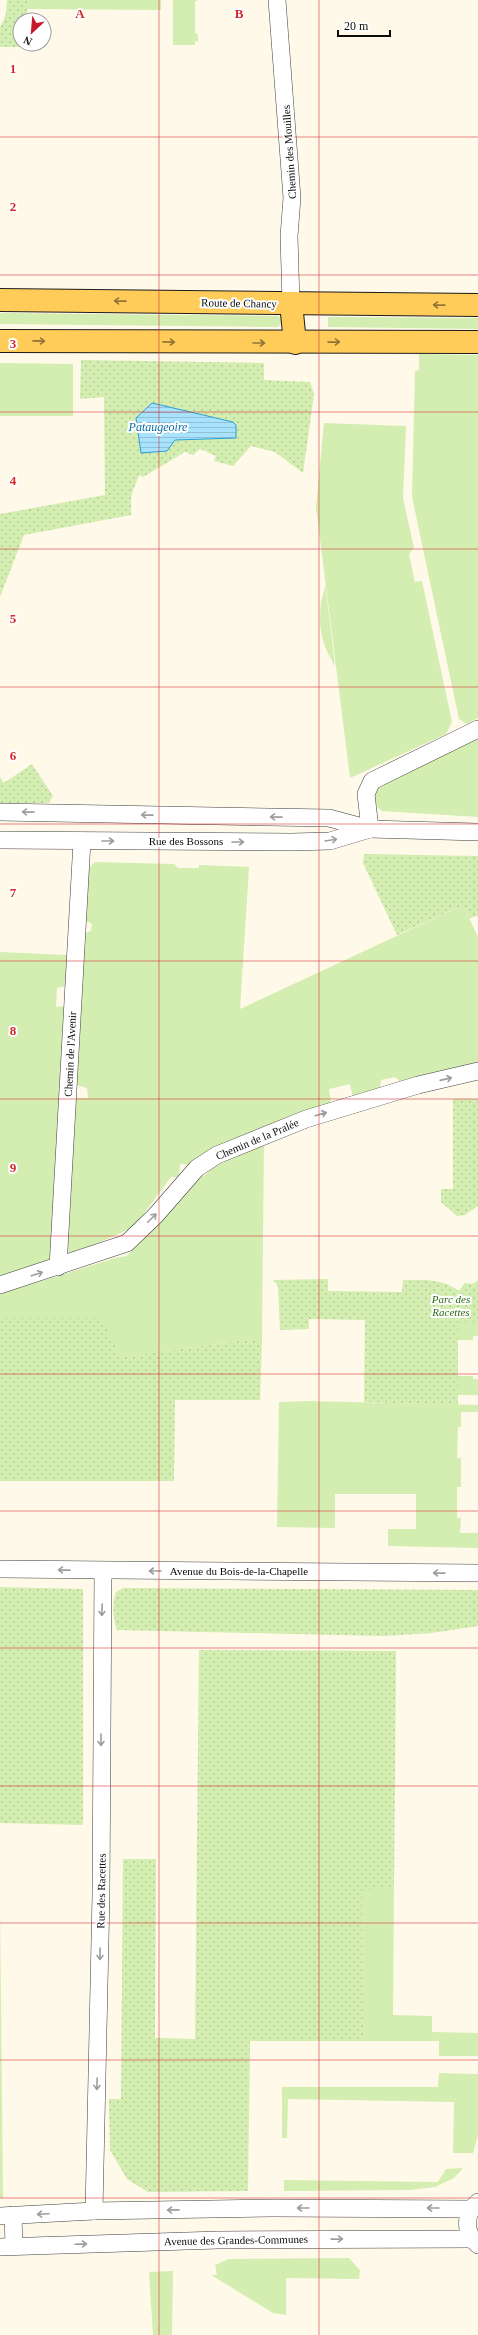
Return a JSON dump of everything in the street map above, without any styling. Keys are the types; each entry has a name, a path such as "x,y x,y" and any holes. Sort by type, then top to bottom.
{"main road":[{"name":"Route de Chancy","path":"0,300 478,305"},
{"path":"291,303 295,343"},
{"path":"0,340 295,343 478,342"}],"street":[{"name":"Chemin des Mouilles","path":"277,0 292,198 289,243 291,303"},
{"path":"370,829 366,794 372,781 478,729"},
{"name":"Rue des Bossons","path":"0,812 329,818 370,829 478,832"},
{"path":"307,818 307,841"},
{"name":"Rue des Bossons","path":"0,840 82,842 330,841 370,829"},
{"name":"Chemin de l'Avenir","path":"58,1267 82,842"},
{"name":"Chemin de la Pralée","path":"0,1285 127,1243 155,1216 197,1168 217,1155 306,1119 418,1085 478,1071"},
{"name":"Avenue du Bois-de-la-Chapelle","path":"0,1569 478,1573"},
{"name":"Rue des Racettes","path":"94,2211 101,1895 103,1571"},
{"path":"7,2246 6,2216 94,2211 475,2205 467,2221 476,2244"},
{"name":"Avenue des Grandes-Communes","path":"7,2246 218,2240 476,2244"}],"green space":[{"path":"7,0 27,0 27,12 12,12 12,47 0,47 0,28 6,14"},
{"path":"27,0 161,0 161,10 27,9"},
{"path":"173,0 198,0 195,2 195,33 198,34 198,42 195,41 195,45 173,45"},
{"path":"0,313 277,316 280,317 282,323 278,327 0,324"},
{"path":"328,317 478,318 478,329 328,327"},
{"path":"419,354 478,355 478,718 467,724 459,719 412,497 415,371 419,370"},
{"path":"81,360 264,363 264,380 310,382 314,394 303,473 275,452 251,446 233,466 214,461 216,456 200,449 193,455 185,452 143,477 139,475 131,496 131,515 24,535 0,597 0,514 105,495 104,397 80,399"},
{"path":"0,363 73,364 73,416 0,416"},
{"path":"324,423 406,426 403,498 414,548 409,554 415,582 422,581 452,722 446,734 350,778 316,507"},
{"path":"325,582 335,666 324,643 320,621 321,603"},
{"path":"478,738 478,817 382,811 376,805 375,798 377,790 382,783"},
{"path":"32,764 53,796 49,803 0,803 0,777 4,783"},
{"path":"364,854 478,856 478,916 469,918 463,905 397,935 363,863"},
{"path":"95,862 174,864 178,868 199,868 199,865 249,867 240,1009 463,905 478,937 478,1064 402,1083 395,1077 381,1080 380,1090 353,1097 350,1084 329,1089 331,1104 230,1141 203,1154 192,1165 180,1164 179,1178 171,1177 134,1227 73,1254 66,1251 72,1098 88,1098 87,1088 74,1084 78,1010 83,982 80,979 83,934 91,931 92,924 83,919 87,870"},
{"path":"0,952 67,955 66,986 57,988 56,1007 67,1006 53,1256 46,1267 0,1280"},
{"path":"453,1099 478,1099 478,1206 465,1215 457,1216 441,1202 441,1189 453,1189"},
{"path":"264,1140 262,1338 120,1357 0,1318 0,1294 115,1258 127,1256 189,1188 213,1168"},
{"name":"Parc des Racettes","path":"328,1279 328,1291 402,1292 403,1280 425,1280 439,1282 459,1291 465,1283 473,1284 478,1280 478,1322 458,1322 458,1405 364,1402 365,1320 309,1319 309,1329 280,1330 278,1286 273,1280"},
{"path":"0,1318 102,1318 120,1357 262,1338 260,1400 175,1400 174,1481 0,1481"},
{"path":"458,1321 478,1322 478,1336 473,1336 473,1340 458,1340"},
{"path":"458,1376 473,1376 473,1379 478,1379 478,1395 458,1395"},
{"path":"309,1401 478,1405 478,1412 461,1412 461,1427 458,1427 457,1458 461,1458 461,1487 457,1487 457,1518 461,1518 460,1533 478,1533 478,1548 388,1546 388,1529 416,1529 416,1494 335,1494 335,1528 277,1527 279,1402"},
{"path":"0,1587 83,1589 83,1825 0,1823"},
{"path":"123,1588 478,1590 478,1626 432,1633 383,1636 117,1630 114,1616 114,1601 116,1592"},
{"path":"199,1650 396,1651 394,1889 362,1890 363,2041 250,2041 248,2191 148,2192 127,2179 110,2150 109,2099 121,2099 123,1859 156,1859 155,2038 195,2039"},
{"path":"362,1889 394,1889 393,2015 432,2016 432,2032 478,2033 478,2056 439,2056 439,2041 363,2041"},
{"path":"0,1905 3,2198 0,2198"},
{"path":"439,2073 478,2074 478,2135 473,2153 453,2153 454,2102 288,2099 287,2138 282,2138 282,2087 438,2087"},
{"path":"463,2168 454,2178 435,2187 410,2190 284,2191 284,2180 438,2182 446,2169"},
{"path":"349,2258 360,2270 359,2279 286,2278 286,2315 273,2313 211,2275 217,2275 215,2265 229,2259"},
{"path":"173,2271 172,2335 153,2335 149,2272"}],"water":[{"name":"Pataugeoire","path":"152,403 233,422 236,425 236,438 175,440 167,451 141,453 136,418"}]}
